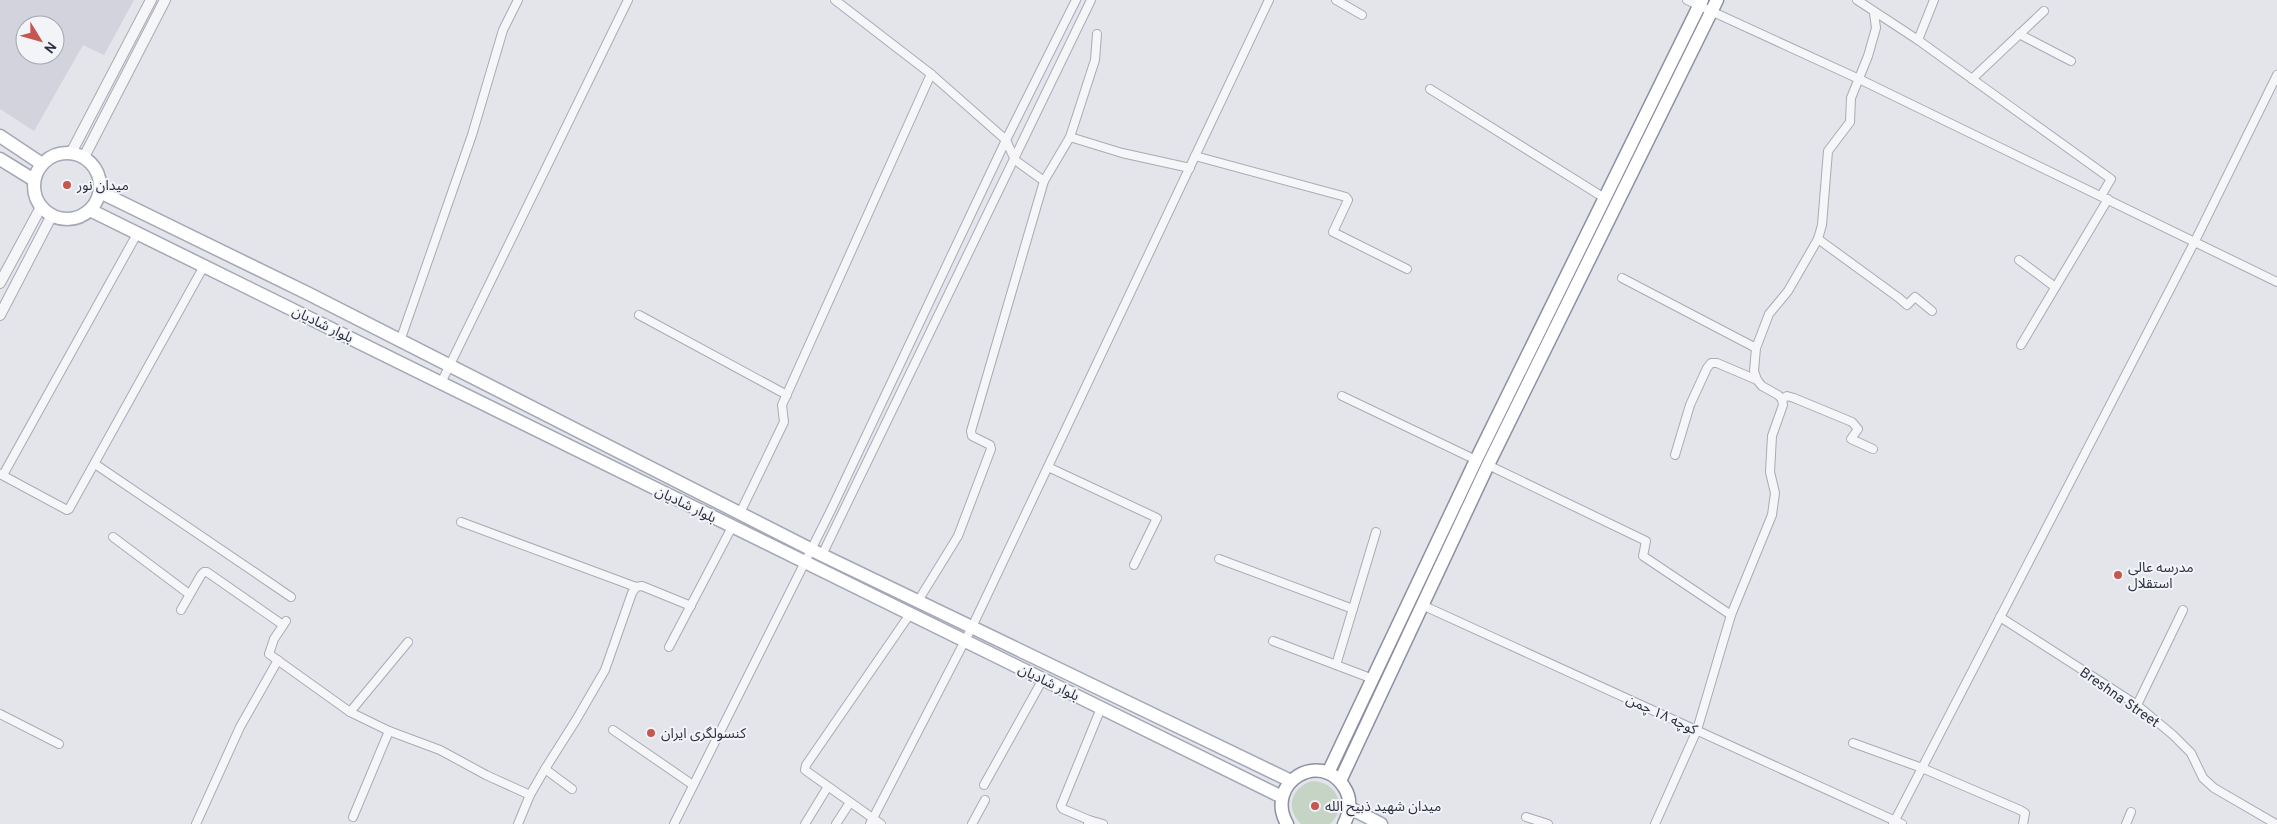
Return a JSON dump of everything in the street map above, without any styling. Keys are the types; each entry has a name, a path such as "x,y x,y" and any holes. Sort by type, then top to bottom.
{"main road":[{"path":"1328,773 1373,678 1717,0"},
{"path":"1340,781 1422,604 1482,463 1606,199 1701,3"},
{"path":"0,136 42,164"},
{"path":"71,153 84,157 97,172 100,182 100,192 96,202 90,210 78,217 65,219 52,216 41,207 35,194 34,180 42,164 55,155 71,153"},
{"path":"0,159 34,180"},
{"name":"بلوار شادیان","path":"100,192 309,294 740,514 1291,781"},
{"name":"بلوار شادیان","path":"90,210 1282,797"},
{"path":"1287,824 1281,807 1282,797 1291,781 1308,771 1328,773 1340,781 1348,793 1350,808 1344,824"},
{"path":"1350,808 1381,824"}],"street":[{"path":"71,153 150,0"},
{"path":"84,157 165,0"},
{"path":"400,342 472,135 503,30 518,0"},
{"path":"442,383 628,0"},
{"path":"835,0 931,74 1006,140 1015,160 1044,181"},
{"path":"817,552 1006,140 1076,0"},
{"path":"674,824 805,562 817,552 1015,160 1091,0"},
{"path":"871,822 972,627 1269,0"},
{"path":"1336,0 1362,15"},
{"path":"1687,0 1701,3 1711,12 1859,79 2277,282"},
{"path":"1858,0 1874,13 1918,40 2111,179 2105,198 2021,345"},
{"path":"1918,40 1934,0"},
{"path":"1972,79 2044,11"},
{"path":"1656,824 1697,730 1731,615 1772,515 1775,493 1770,472 1772,436 1783,405 1782,399 1762,386 1757,380 1754,371 1756,348 1768,314 1788,291 1818,239 1822,226 1828,151 1850,122 1851,98 1876,28 1874,13"},
{"path":"918,601 958,536 990,450 990,445 987,442 972,436 971,431 1044,181 1070,137 1095,60 1097,34"},
{"path":"2019,34 2071,61"},
{"path":"740,514 784,422 781,408 931,74"},
{"path":"1896,823 1922,768 2195,241 2277,75"},
{"path":"1430,89 1606,199"},
{"path":"1070,137 1122,153 1190,168"},
{"path":"1195,156 1346,197 1348,200 1333,232 1407,270"},
{"path":"0,283 41,207"},
{"path":"0,315 52,216"},
{"path":"137,234 1,475 67,510 71,508 204,266"},
{"path":"1818,239 1902,302 1907,305 1915,297 1932,311"},
{"path":"2019,260 2055,287"},
{"path":"1622,278 1756,348"},
{"path":"639,315 787,395"},
{"path":"1675,454 1690,405 1711,363 1717,363 1757,380"},
{"path":"1342,396 1646,541 1644,556 1731,615"},
{"path":"1782,399 1786,396 1794,398 1852,422 1858,429 1851,439 1873,449"},
{"path":"95,464 291,597"},
{"path":"1048,467 1157,518 1134,565"},
{"path":"461,522 636,587 642,586 691,606"},
{"path":"669,647 732,527"},
{"path":"1336,665 1376,532"},
{"path":"113,538 189,594"},
{"path":"1219,559 1353,608"},
{"path":"181,610 201,575 207,572 284,623 274,639 270,654 350,712 388,731 440,750 486,775 530,794"},
{"path":"518,824 530,794 544,768 576,720 604,670 632,592 636,587"},
{"name":"كوچه ١٨ چمن","path":"1422,604 1896,823"},
{"path":"2137,705 2183,610"},
{"path":"881,824 871,822 805,770 806,765 910,614"},
{"name":"Breshna Street","path":"2000,617 2137,705 2174,735 2191,753 2203,778 2214,788 2276,824"},
{"path":"1272,641 1373,678"},
{"path":"350,712 408,642"},
{"path":"196,824 240,726 278,660"},
{"path":"984,785 1043,679"},
{"path":"1101,708 1061,806 1063,809 1089,822 1103,824"},
{"path":"0,714 59,744"},
{"path":"613,730 693,785"},
{"path":"353,817 388,731"},
{"path":"1853,743 1922,768 2020,810 2026,813 2023,824"},
{"path":"544,768 572,789"},
{"path":"805,824 827,788"},
{"path":"972,824 985,800"},
{"path":"836,824 849,804"},
{"path":"2126,824 2131,812"},
{"path":"1526,817 1548,824"}],"shaded area":[{"path":"0,0 134,0 104,55 83,45 34,131 0,109"}],"green space":[{"path":"1312,781 1328,785 1337,796 1339,810 1330,824 1301,824 1293,811 1292,805 1295,793 1299,788"}],"place":[{"name":"میدان نور","path":"67,185"},
{"name":"مدرسه عالی استقلال","path":"2118,575"},
{"name":"کنسولگری ایران","path":"651,733"},
{"name":"میدان شهید ذبیح الله","path":"1315,806"}]}
